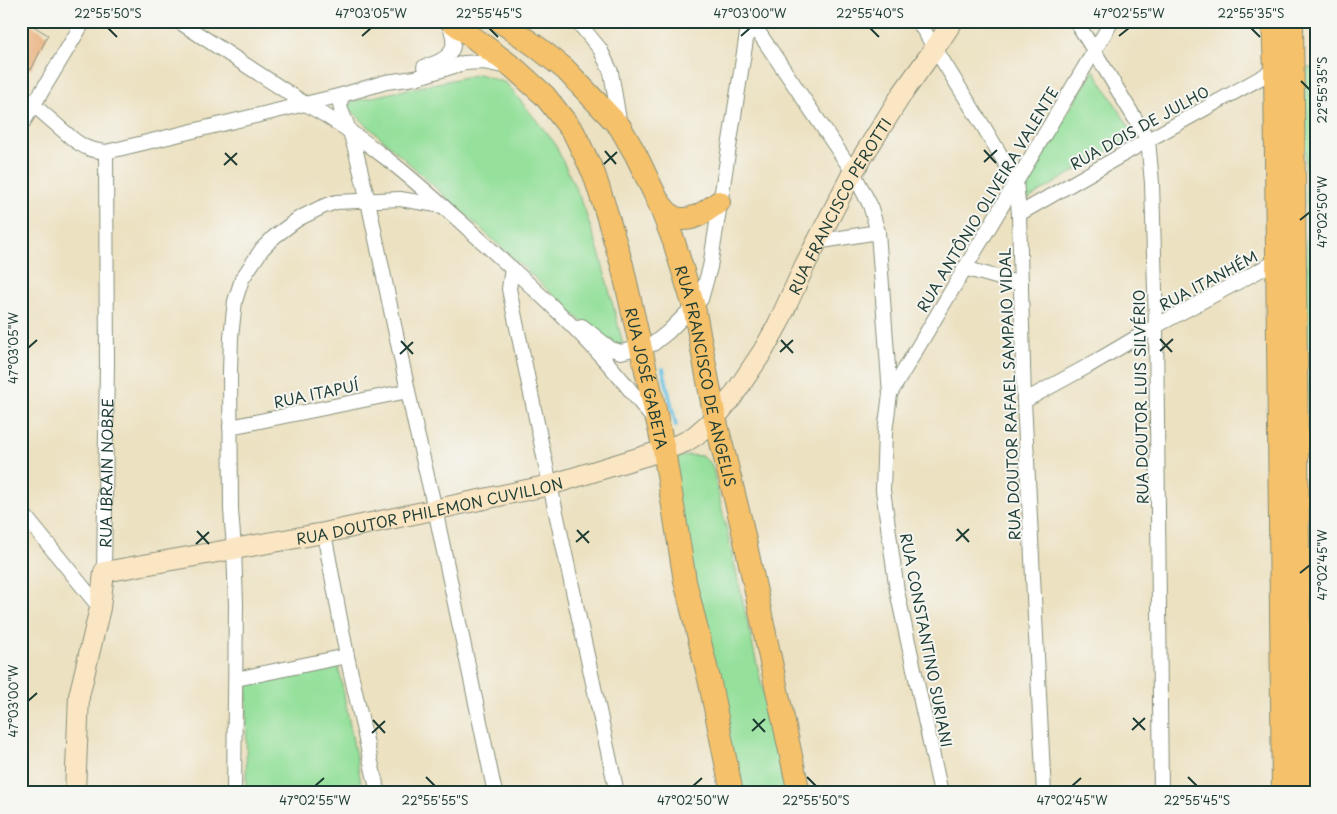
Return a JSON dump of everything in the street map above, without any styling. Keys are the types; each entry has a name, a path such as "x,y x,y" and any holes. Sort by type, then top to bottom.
{"main road":[{"name":"RUA JOSÉ GABETA","path":"450,21 514,68 546,96 574,133 594,174 622,266 664,450 685,581 710,683 732,793"},
{"name":"RUA FRANCISCO DE ANGELIS","path":"500,21 538,47 565,69 620,127 658,201 674,242 694,307 715,418 741,522 799,793"},
{"path":"1273,21 1283,793"},
{"path":"1292,21 1300,649 1308,723 1301,793"},
{"path":"658,201 675,218 685,219 702,214 720,202"}],"street":[{"path":"21,126 84,21"},
{"path":"178,21 304,103 326,115 378,151 443,206 532,287 602,356 658,424"},
{"path":"386,82 405,73 435,64 450,55 454,42 450,21"},
{"path":"577,21 600,49 611,72 620,127"},
{"path":"532,287 611,349 621,352 653,344 668,332 701,299 710,266 750,21"},
{"name":"RUA CONSTANTINO SURIANI","path":"750,21 853,172 870,205 878,232 890,394 885,432 883,490 897,591 940,793"},
{"name":"RUA DOUTOR RAFAEL SAMPAIO VIDAL","path":"918,21 1016,181 1019,214 1024,401 1044,793"},
{"name":"RUA FRANCISCO PEROTTI","path":"733,396 750,372 778,324 816,242 853,172 902,94 936,48 953,21"},
{"name":"RUA DOUTOR LUIS SILVÉRIO","path":"1076,21 1148,140 1152,183 1156,326 1161,793"},
{"name":"RUA ANTÔNIO OLIVEIRA VALENTE","path":"890,394 1112,21"},
{"path":"21,94 83,146 89,150 106,152 342,95 386,82 415,78 464,63 483,62 514,68"},
{"name":"RUA DOIS DE JULHO","path":"1019,214 1275,70"},
{"path":"342,95 341,110 356,152 368,201 495,793"},
{"name":"RUA IBRAIN NOBRE","path":"75,793 79,696 100,608 104,572 106,152"},
{"path":"234,793 236,680 234,548 231,510 231,337 235,301 242,279 262,249 274,237 298,219 322,207 336,202 400,199 443,206"},
{"path":"816,242 878,232"},
{"name":"RUA ITANHÉM","path":"1024,401 1156,326 1277,261"},
{"path":"512,268 510,289 550,485 617,793"},
{"path":"964,268 1021,284"},
{"name":"RUA ITAPUÍ","path":"230,427 408,391"},
{"name":"RUA DOUTOR PHILEMON CUVILLON","path":"104,572 324,533 550,485 685,442 715,418 733,396"},
{"path":"21,511 100,608"},
{"path":"324,533 347,656 378,793"},
{"path":"1300,649 1316,685"},
{"path":"236,680 347,656"},
{"path":"1282,694 1308,723"}],"green space":[{"path":"1304,67 1316,68 1316,648 1309,507"},
{"path":"1094,70 1134,135 1025,201 1025,182"},
{"path":"479,74 506,83 554,142 582,202 600,255 623,344 616,346 600,339 347,106 354,101"},
{"path":"688,455 702,456 712,465 786,793 736,793 668,461"},
{"path":"337,659 363,793 246,793 247,681"}],"building":[{"path":"30,24 48,35 31,70 21,64 21,38"}],"waterway":[{"path":"663,369 676,425"}]}
